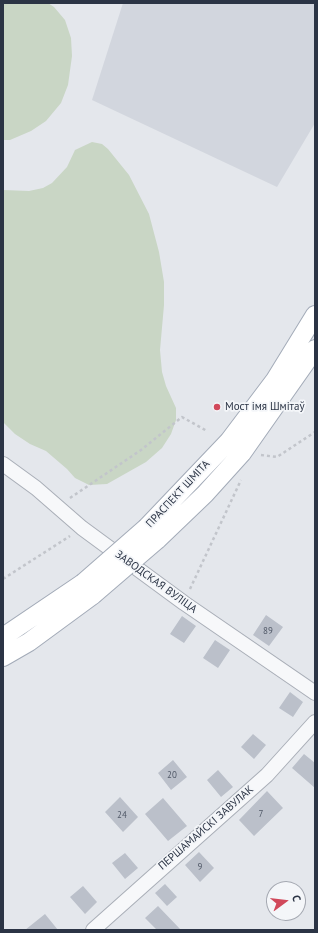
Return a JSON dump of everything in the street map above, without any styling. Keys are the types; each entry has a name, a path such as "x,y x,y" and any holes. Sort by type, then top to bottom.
{"main road":[{"name":"ПРАСПЕКТ ШМІТА","path":"152,534 229,441 276,380 315,316"},
{"name":"ПРАСПЕКТ ШМІТА","path":"3,657 28,642 152,534 205,494 242,453 315,349"},
{"name":"ПРАСПЕКТ ШМІТА","path":"3,637 88,589"}],"street":[{"name":"ЗАВОДСКАЯ ВУЛІЦА","path":"3,464 58,506 82,528 184,603 315,693"},
{"name":"ПЕРШАМАЙСКІ ЗАВУЛАК","path":"93,930 267,775 315,722"}],"path":[{"path":"58,506 141,450 182,417 207,431"},
{"path":"256,454 277,457 315,432"},
{"path":"184,603 244,474"},
{"path":"3,579 82,528"}],"shaded area":[{"path":"123,3 315,3 315,123 277,187 92,100"}],"green space":[{"path":"3,3 48,3 54,7 65,20 71,38 72,56 68,85 61,103 46,121 31,131 10,140 3,140"},
{"path":"92,142 102,144 108,149 129,175 149,214 159,252 164,282 164,305 160,350 162,372 166,386 176,408 176,420 171,434 162,448 146,462 107,484 89,485 75,478 46,451 30,444 15,434 3,422 3,190 29,191 43,188 52,183 67,167 75,150"}],"building":[{"path":"266,615 283,627 269,646 253,635"},
{"path":"182,616 196,626 184,643 170,634"},
{"path":"215,640 230,650 218,668 203,658"},
{"path":"290,692 303,702 293,717 279,708"},
{"path":"253,734 266,745 254,759 241,747"},
{"path":"304,754 315,763 315,788 292,768"},
{"path":"173,760 187,777 171,790 158,773"},
{"path":"218,770 233,787 221,797 207,780"},
{"path":"267,791 283,808 254,836 239,820"},
{"path":"120,797 138,817 123,832 105,812"},
{"path":"163,798 187,826 168,841 145,814"},
{"path":"199,852 214,868 200,882 185,865"},
{"path":"125,853 138,868 125,879 112,863"},
{"path":"165,884 177,897 167,906 155,893"},
{"path":"83,886 97,902 85,914 70,897"},
{"path":"158,906 181,930 157,930 145,918"},
{"path":"45,914 58,930 25,930"}],"place":[{"name":"Мост імя Шмітаў","path":"217,407"}]}
